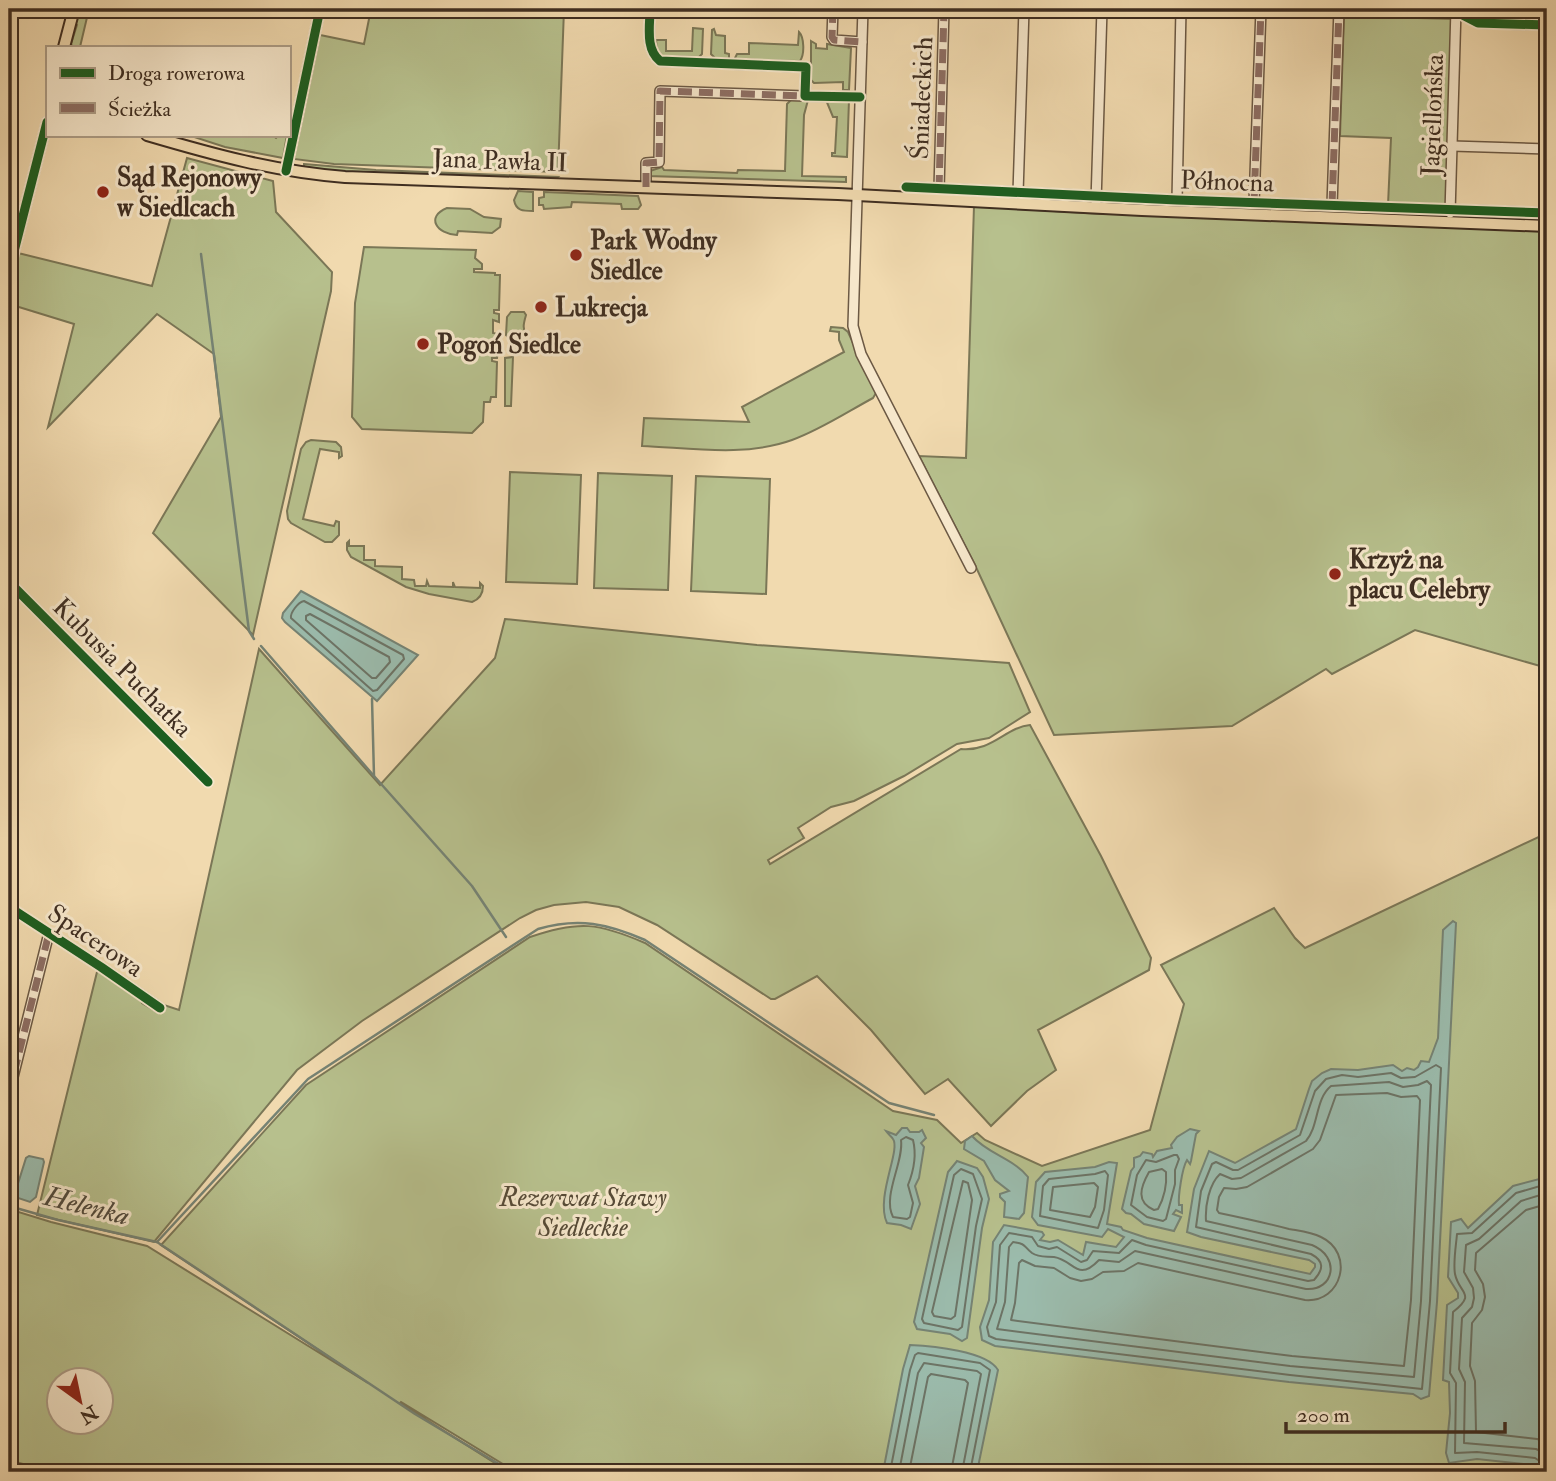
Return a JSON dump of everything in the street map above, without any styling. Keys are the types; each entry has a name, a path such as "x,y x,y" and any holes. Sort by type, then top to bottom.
{"main road":[{"path":"64,46 74,9"},
{"name":"Jana Pawła II","path":"149,136 215,156 286,171 345,177 857,195"},
{"name":"Północna","path":"857,195 1096,202 1547,226"}],"street":[{"path":"286,171 320,9"},
{"path":"650,9 650,47 660,61 806,66 805,96"},
{"path":"833,9 834,40 862,42"},
{"path":"863,9 853,326 857,343 971,568"},
{"name":"Śniadeckich","path":"939,189 944,9"},
{"path":"1018,193 1024,9"},
{"path":"1096,202 1102,9"},
{"path":"1177,200 1181,9"},
{"path":"1254,203 1261,9"},
{"path":"1332,205 1339,9"},
{"path":"1455,9 1468,13 1478,23 1547,25"},
{"name":"Jagiellońska","path":"1450,222 1455,9"},
{"path":"646,187 646,163 659,162 660,91 860,97"},
{"path":"9,271 44,138"},
{"path":"1452,146 1547,149"},
{"name":"Północna","path":"906,187 1018,193 1096,202 1177,200 1547,213"},
{"name":"Kubusia Puchatka","path":"9,582 208,782"},
{"name":"Spacerowa","path":"9,907 160,1008"},
{"path":"9,1093 49,933"}],"green space":[{"path":"78,9 89,9 80,46 71,44 77,25 74,23"},
{"path":"371,9 564,9 558,172 334,164 294,159 320,35 364,44"},
{"path":"1344,16 1454,19 1447,205 1388,205 1391,138 1340,136"},
{"path":"693,28 703,29 702,54 699,57 661,56 657,53 656,40 666,40 666,51 692,51"},
{"path":"714,29 716,35 725,36 725,53 729,54 729,60 716,59 711,54"},
{"path":"799,32 803,46 800,61 734,60 737,54 749,54 749,43 798,45"},
{"path":"811,41 816,44 816,48 827,49 827,44 851,48 849,90 843,90 843,82 814,83 811,80"},
{"path":"793,98 808,100 804,115 802,176 846,177 846,182 648,176 650,171 662,167 664,170 737,173 738,170 785,171 787,104"},
{"path":"826,100 849,100 847,157 832,156 832,153 835,153 837,117 833,117"},
{"path":"287,136 283,158 225,147 194,137"},
{"path":"187,158 273,181 276,212 332,272 331,291 253,635 153,533 221,417 214,354 157,314 48,427 74,324 9,304 9,291 18,253 152,286"},
{"path":"304,164 376,170 558,177 555,180 343,173 304,169"},
{"path":"518,191 533,192 533,211 516,206 514,200"},
{"path":"544,192 638,196 641,205 638,209 622,209 621,204 572,202 571,207 544,209 543,205 539,205 539,198 544,197"},
{"path":"1107,200 1443,213 1443,215 1108,204"},
{"path":"974,206 1102,214 1144,213 1547,230 1547,668 1415,630 1332,674 1326,669 1232,726 1054,735 975,565 919,456 966,458"},
{"path":"447,208 470,209 484,217 501,219 500,227 492,233 458,231 457,235 444,232 435,220 440,212"},
{"name":"Pogoń Siedlce","path":"364,247 476,250 475,258 482,264 482,269 474,269 474,272 500,275 499,310 494,310 494,313 499,314 499,322 493,320 493,333 498,334 499,338 493,339 492,356 494,351 498,351 497,358 492,358 492,361 497,362 496,397 491,397 490,402 484,402 483,422 472,433 362,429 352,417 355,303"},
{"path":"511,312 524,312 526,315 526,335 522,339 510,339 506,335 507,317"},
{"path":"831,327 843,328 848,332 876,393 873,398 813,431 774,445 737,450 642,446 644,418 749,422 742,407 844,352 839,332 830,331"},
{"path":"513,357 511,406 505,406 505,358"},
{"path":"311,440 336,442 341,447 342,456 339,458 339,452 320,449 303,519 334,526 336,521 339,522 339,535 332,542 325,542 288,519 287,511 301,449"},
{"path":"510,472 581,475 577,584 506,582"},
{"path":"598,473 672,476 668,590 594,588"},
{"path":"696,476 770,479 766,594 691,591"},
{"path":"349,541 349,546 364,546 364,560 375,560 375,566 402,567 402,579 414,580 415,586 426,586 427,581 429,586 453,587 453,582 455,587 480,588 480,583 483,586 482,594 472,602 406,587 351,557 347,550"},
{"path":"505,619 757,645 1009,663 1030,712 989,738 957,744 904,776 854,801 831,807 798,828 804,838 768,860 770,864 961,749 981,747 1013,730 1030,725 1101,856 1151,958 1149,970 1038,1030 1056,1070 1027,1091 991,1126 948,1079 925,1094 871,1030 817,976 771,999 657,925 619,907 586,902 554,905 520,918 362,1021 297,1070 154,1242 37,1215 98,968 159,1013 161,1004 179,1010 259,649 380,785 495,658"},
{"name":"Rezerwat Stawy Siedleckie","path":"1547,833 1547,1472 516,1472 401,1402 509,1472 51,1472 9,1460 9,1209 147,1246 368,1383 161,1245 306,1085 530,937 562,928 589,926 615,931 645,943 893,1111 937,1120 961,1143 977,1133 985,1140 1042,1166 1150,1130 1184,1004 1161,965 1274,908 1305,948"}],"water":[{"path":"301,591 418,655 377,701 282,618"},
{"path":"1453,921 1456,923 1437,1302 1429,1396 1421,1399 1413,1394 1289,1382 995,1346 982,1340 980,1327 989,1300 993,1242 1004,1225 1042,1232 1044,1235 1040,1240 1058,1240 1083,1255 1086,1242 1116,1247 1124,1237 1108,1229 1102,1237 1038,1225 1032,1217 1036,1182 1045,1172 1117,1163 1107,1224 1147,1238 1310,1274 1315,1264 1309,1260 1187,1232 1194,1189 1209,1151 1235,1163 1296,1129 1312,1081 1331,1069 1358,1070 1393,1065 1402,1071 1407,1068 1414,1070 1421,1061 1429,1062 1438,1038 1443,930"},
{"path":"902,1128 907,1128 910,1132 922,1130 926,1138 921,1143 924,1147 915,1186 920,1204 911,1229 887,1223 884,1213 895,1145 886,1131 896,1135"},
{"path":"1190,1129 1199,1131 1196,1134 1190,1164 1187,1160 1183,1169 1179,1201 1182,1213 1176,1210 1173,1214 1181,1217 1174,1231 1144,1224 1126,1213 1122,1209 1134,1158 1143,1152 1152,1154 1153,1157 1157,1151 1172,1148 1171,1145 1177,1137"},
{"path":"972,1136 1028,1177 1024,1213 1019,1219 1004,1217 1005,1202 1000,1194 1009,1191 995,1180 984,1161 964,1149 965,1141"},
{"path":"29,1156 43,1159 44,1162 36,1197 30,1202 18,1198 15,1193"},
{"path":"957,1161 977,1168 983,1177 989,1199 982,1228 967,1338 962,1341 950,1334 917,1329 914,1322 948,1172"},
{"path":"1547,1177 1547,1472 1534,1465 1477,1459 1449,1463 1446,1453 1450,1413 1449,1382 1443,1380 1447,1305 1458,1298 1458,1293 1448,1277 1451,1222 1461,1219 1468,1228 1513,1186"},
{"path":"910,1345 945,1348 971,1354 983,1358 998,1370 977,1472 883,1472"}],"waterway":[{"path":"201,254 249,631 254,639"},
{"path":"261,646 374,776"},
{"path":"372,699 374,776 472,886 506,937"},
{"path":"157,1242 308,1079 538,929 553,925 580,923 606,926 645,940 889,1103 934,1115"},
{"name":"Helenka","path":"9,1206 157,1242 415,1414 512,1472"}],"marked path":[{"path":"833,9 834,40 862,42"},
{"path":"939,189 944,9"},
{"path":"1254,203 1261,9"},
{"path":"1332,205 1339,9"},
{"path":"646,187 646,163 659,162 660,91 805,96"},
{"path":"9,1093 49,933"}],"cycle path":[{"path":"286,171 320,9"},
{"path":"650,9 650,44 660,61 806,67 805,96 860,97"},
{"path":"1451,9 1478,23 1547,25"},
{"path":"9,271 46,126"},
{"path":"906,187 1547,213"},
{"path":"9,582 208,782"},
{"path":"9,907 160,1008"}],"place":[{"name":"Sąd Rejonowy w Siedlcach","path":"103,192"},
{"name":"Park Wodny Siedlce","path":"576,255"},
{"name":"Lukrecja","path":"541,307"},
{"name":"Pogoń Siedlce","path":"423,344"},
{"name":"Krzyż na placu Celebry","path":"1335,574"}]}
